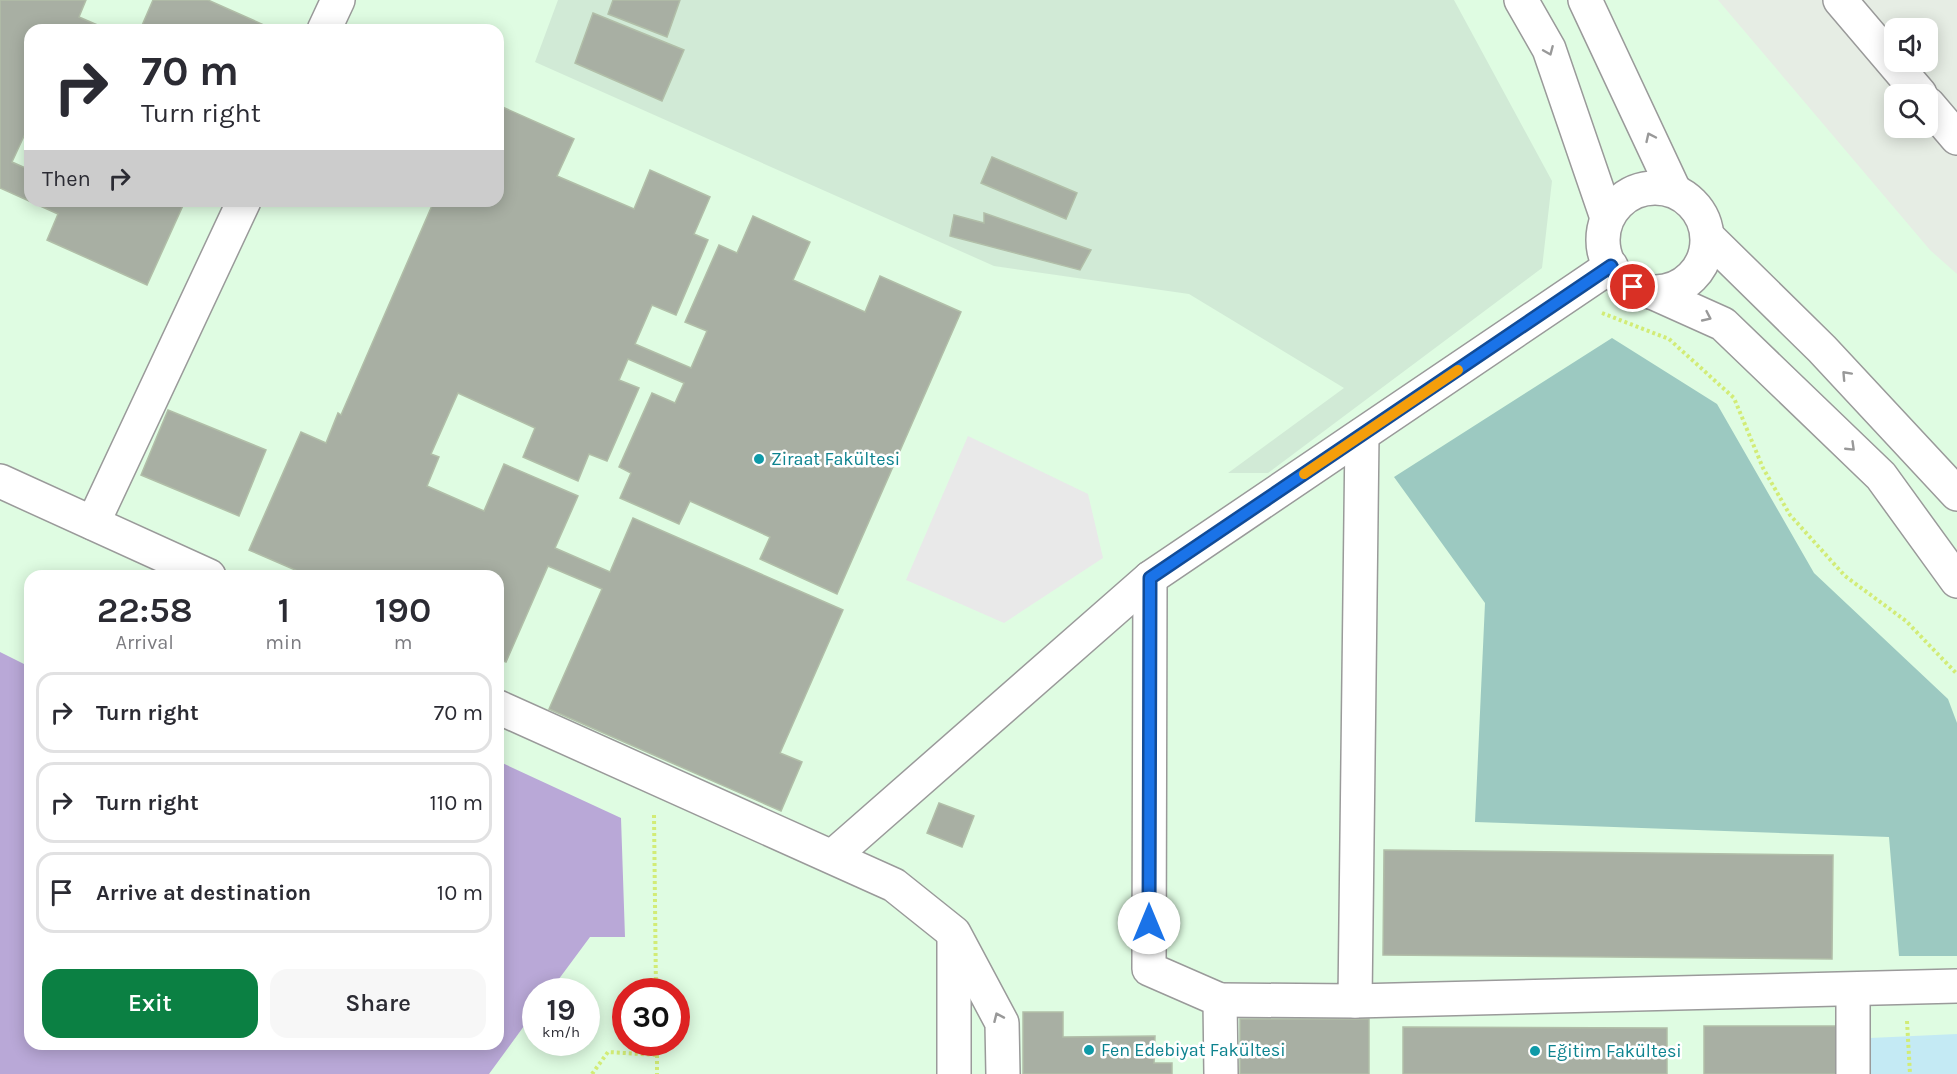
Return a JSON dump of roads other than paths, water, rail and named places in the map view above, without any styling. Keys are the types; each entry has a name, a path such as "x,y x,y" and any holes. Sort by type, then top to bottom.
{"street":[{"path":"327,24 338,0"},
{"path":"1521,0 1549,49 1607,218"},
{"path":"1585,0 1674,190"},
{"path":"1840,0 1911,84"},
{"path":"1938,116 1957,138"},
{"path":"1654,293 1676,289 1693,277 1705,259 1708,238 1704,218 1692,201 1674,190 1653,187 1633,191 1618,202 1607,218 1602,236 1605,255 1615,274 1633,287 1654,293 1723,324 1881,476 1957,581"},
{"path":"93,523 241,207"},
{"path":"1708,238 1822,349 1957,494"},
{"path":"833,856 1150,578 1611,266"},
{"path":"1355,1001 1362,435"},
{"path":"0,481 196,570"},
{"path":"1150,578 1149,969 1220,1000 1355,1001 1957,986"},
{"path":"504,710 894,885 954,933 1002,1023 1003,1074"},
{"path":"954,933 954,1074"},
{"path":"1853,990 1853,1074"},
{"path":"1220,1000 1221,1074"}],"place":[{"name":"Ziraat Fakültesi","path":"759,459"},
{"name":"Fen Edebiyat Fakültesi","path":"1089,1050"},
{"name":"Eğitim Fakültesi","path":"1535,1051"}]}
